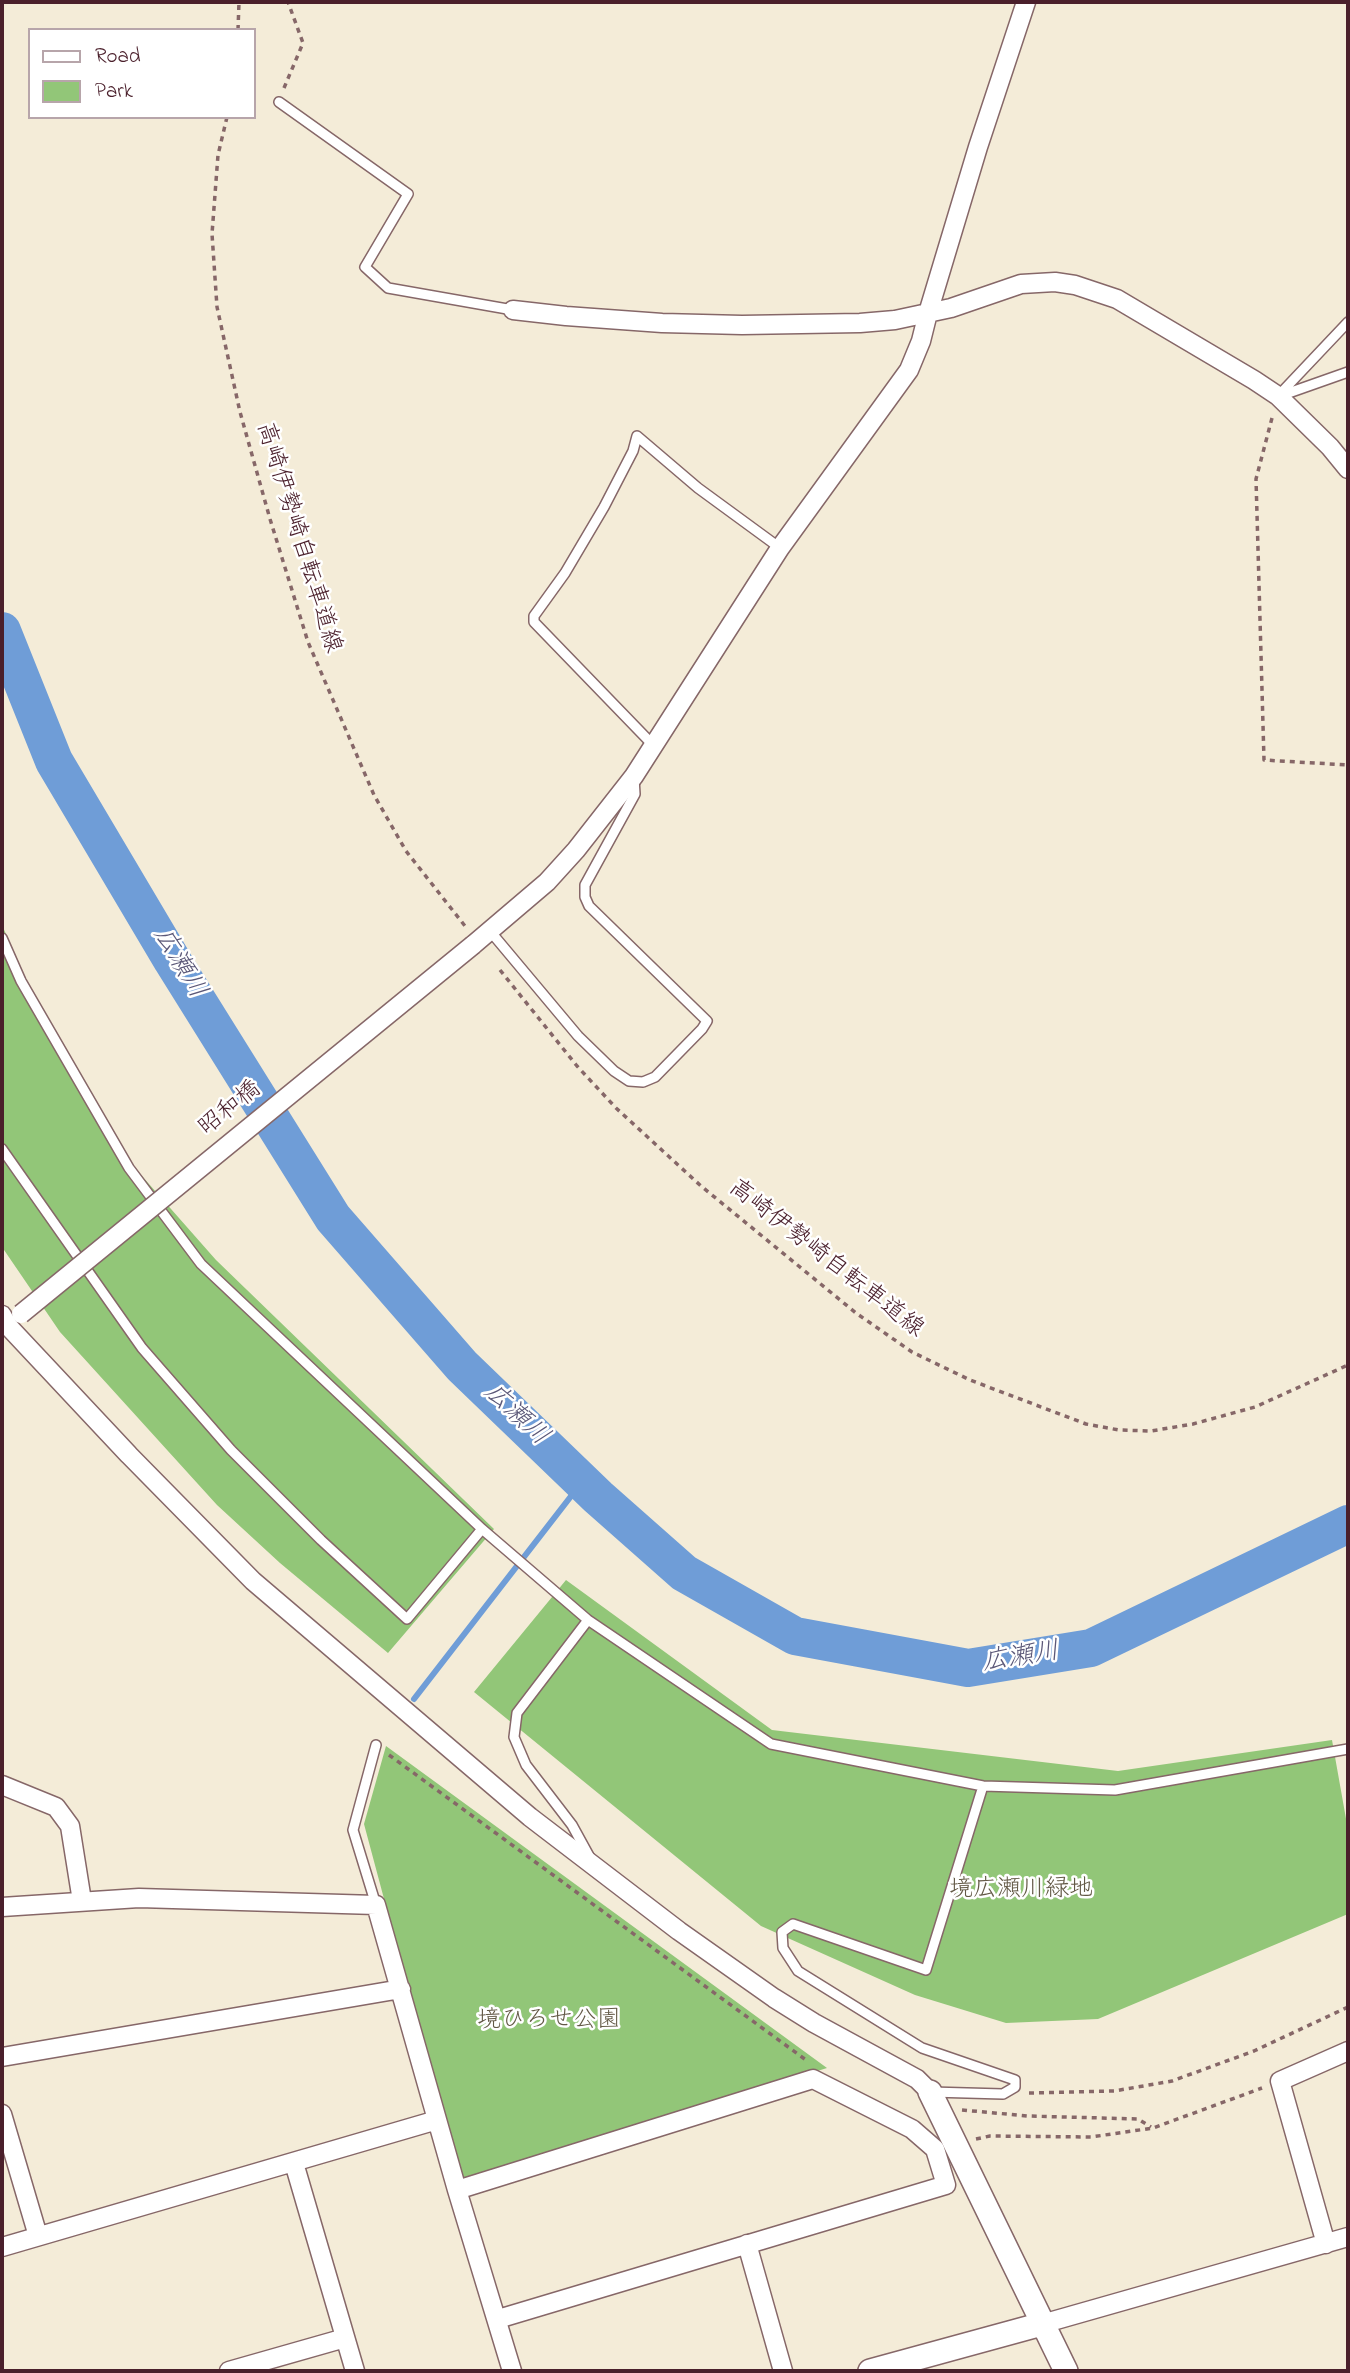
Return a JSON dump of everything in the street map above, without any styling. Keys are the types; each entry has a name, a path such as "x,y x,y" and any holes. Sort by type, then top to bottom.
{"street":[{"name":"昭和橋","path":"8,1322 471,938 490,931 547,882 576,850 634,776 780,548 882,411 909,370 921,341 1026,2"},
{"path":"513,310 662,323 860,323 928,313 1021,284 1055,282 1075,285 1116,299 1278,396 1330,447 1348,469"},
{"path":"8,1322 129,1455 253,1581 530,1817 679,1931 774,1998 917,2079 934,2100 1066,2371"},
{"path":"2,1785 56,1807 70,1826 82,1901"},
{"path":"2,1907 139,1898 376,1905 512,2371"},
{"path":"2,2057 401,1989"},
{"path":"1325,2244 1280,2081 1348,2051"},
{"path":"457,2190 813,2079 912,2129 935,2149 946,2185 498,2319"},
{"path":"2,2113 38,2236"},
{"path":"2,2247 437,2120"},
{"path":"295,2163 355,2371"},
{"path":"870,2371 898,2368 1348,2237"},
{"path":"747,2244 783,2371"},
{"path":"229,2371 345,2338"}],"lane":[{"path":"279,102 408,194 365,267 388,288 513,310"},
{"path":"1278,396 1348,322"},
{"path":"1278,396 1348,372"},
{"path":"653,745 534,622 534,615 565,573 604,507 637,436 698,488 780,548"},
{"path":"490,931 578,1036 614,1071 629,1081 643,1082 655,1077 702,1029 707,1021 589,906 585,897 585,885 635,794 634,776"},
{"path":"2,938 21,981 129,1168 201,1264 482,1529 588,1619 771,1744 984,1786 1115,1790 1348,1749"},
{"path":"2,1149 142,1348 231,1450 321,1540 407,1619 482,1529"},
{"path":"588,1619 517,1713 514,1738 526,1765 572,1825 595,1866"},
{"path":"376,1745 352,1830 376,1905"},
{"path":"934,2100 1003,2094 1015,2087 1015,2080 922,2048 798,1971 783,1948 782,1931 793,1924 926,1970 984,1786"}],"path":[{"path":"238,28 239,2"},
{"path":"279,102 303,43 288,2"},
{"name":"高崎伊勢崎自転車道線","path":"227,119 218,155 212,234 217,307 240,412 270,519 308,642 374,795 406,851 471,938"},
{"path":"1278,396 1256,479 1264,760 1348,765"},
{"name":"高崎伊勢崎自転車道線","path":"494,961 585,1074 616,1108 701,1186 856,1313 912,1352 970,1380 1086,1424 1118,1430 1151,1431 1193,1424 1255,1407 1348,1365"},
{"path":"1003,2094 1114,2091 1172,2081 1254,2051 1348,2007"},
{"path":"934,2100 1028,2116 1138,2119 1153,2128"}],"green space":[{"path":"2,925 28,984 134,1167 216,1260 494,1529 388,1653 280,1563 217,1505 60,1332 2,1247"},
{"name":"境広瀬川緑地","path":"566,1580 772,1730 1118,1771 1332,1740 1348,1830 1348,1914 1098,2019 1006,2023 915,1995 761,1926 474,1692"},
{"name":"境ひろせ公園","path":"386,1746 827,2068 460,2183 364,1824"}],"waterway":[{"name":"広瀬川","path":"2,631 54,761 172,960 333,1218 462,1366 598,1497 684,1573 795,1636 968,1668 1091,1648 1348,1524"},
{"path":"414,1699 582,1482"}]}
